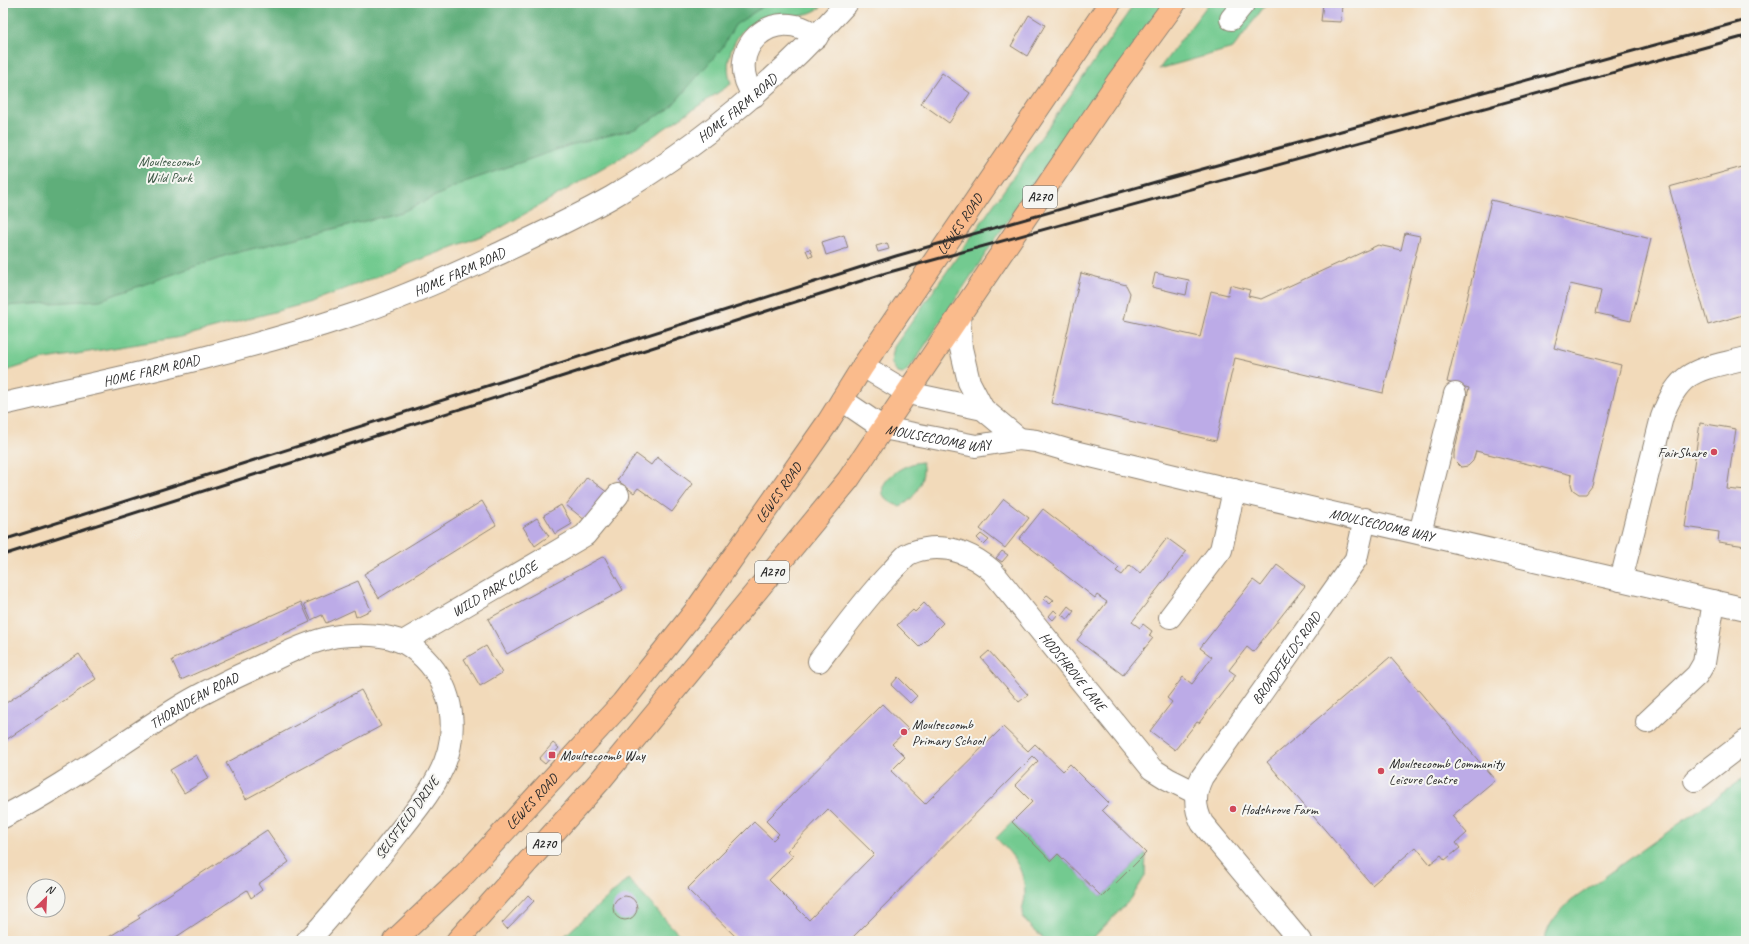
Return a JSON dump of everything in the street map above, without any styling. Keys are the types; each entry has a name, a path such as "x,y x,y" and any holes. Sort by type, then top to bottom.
{"main road":[{"name":"LEWES ROAD","path":"394,941 465,874 622,702 696,610 805,456 863,366 1110,3"},
{"name":"A270","path":"458,941 600,782 848,480 1118,81 1175,3"}],"street":[{"name":"HOME FARM ROAD","path":"3,404 147,372 251,345 347,317 417,290 530,239 612,197 686,148 754,96 817,37 847,3"},
{"path":"754,96 745,79 743,65 748,47 758,35 771,27 787,24 804,28 817,37"},
{"path":"959,316 961,348 969,382 983,409"},
{"path":"1621,580 1662,417 1668,401 1676,387 1685,378 1697,371 1746,358"},
{"name":"MOULSECOOMB WAY","path":"863,366 908,393 983,409 1019,439"},
{"path":"1420,533 1455,394"},
{"name":"MOULSECOOMB WAY","path":"842,400 883,428 976,446 1019,439 1036,441 1070,451 1234,490 1365,519 1746,609"},
{"path":"1170,617 1221,550 1234,490"},
{"name":"WILD PARK CLOSE","path":"403,642 585,535 618,495"},
{"name":"BROADFIELDS ROAD","path":"1196,793 1202,777 1356,559 1365,519"},
{"name":"HODSHROVE LANE","path":"819,661 880,584 907,555 933,548 947,548 960,551 979,560 992,571 1152,769 1196,793"},
{"path":"1647,722 1697,675 1704,663 1714,601"},
{"name":"THORNDEAN ROAD","path":"3,817 65,782 202,694 275,659 312,643 330,638 368,636 394,638 403,642"},
{"name":"SELSFIELD DRIVE","path":"307,941 351,892 426,796 440,774 447,757 452,732 452,718 445,689 438,674 425,659 403,642"},
{"path":"1695,780 1746,741"},
{"path":"1196,793 1196,809 1202,823 1300,941"}],"green space":[{"name":"Moulsecoomb Wild Park","path":"3,3 825,3 815,11 804,15 764,19 752,24 741,32 731,51 728,65 731,84 616,161 497,230 311,302 181,337 40,360 3,372"},
{"name":"Moulsecoomb Wild Park","path":"3,3 768,3 735,25 722,48 669,109 635,129 570,145 465,182 402,212 227,255 100,300 3,306"},
{"path":"1135,3 1167,3 1089,112 1032,184 912,365 903,374 897,373 891,362 894,347"},
{"path":"1209,3 1267,3 1233,48 1159,69"},
{"path":"922,462 923,475 921,482 910,500 899,506 888,500 883,494 883,487 887,480 903,467"},
{"path":"1746,776 1746,941 1545,941 1551,924 1558,914 1571,901"},
{"path":"1012,822 1051,861 1058,854 1102,897 1146,853 1145,876 1131,899 1090,941 1047,941 1032,928 1023,917 1022,911 1025,895 1023,877 1013,857 996,838"},
{"path":"628,879 685,941 559,941"}],"building":[{"path":"1323,3 1342,3 1341,22 1321,21"},
{"path":"1029,15 1045,25 1027,56 1011,46"},
{"path":"942,73 970,93 949,123 921,103"},
{"path":"1746,166 1746,314 1708,325 1669,187"},
{"path":"1491,200 1651,239 1631,321 1596,313 1601,291 1570,284 1554,348 1621,365 1592,486 1586,494 1579,494 1573,490 1571,484 1572,475 1476,451 1473,461 1468,466 1461,467 1454,460 1454,453 1469,388 1447,382"},
{"path":"1405,233 1420,236 1383,393 1235,358 1216,441 1051,403 1081,273 1126,285 1130,293 1124,320 1200,337 1211,291 1228,295 1230,285 1250,290 1248,296 1261,299 1378,245 1401,250"},
{"path":"844,235 848,248 826,255 822,242"},
{"path":"887,243 889,249 878,252 876,246"},
{"path":"810,249 813,256 809,257 806,250"},
{"path":"1155,273 1189,280 1186,295 1152,287"},
{"path":"1700,423 1736,429 1727,489 1746,491 1746,546 1718,542 1719,532 1685,527"},
{"path":"636,454 651,465 657,457 693,484 672,512 638,488 634,493 617,480"},
{"path":"587,477 608,493 586,521 566,505"},
{"path":"1004,499 1029,518 1005,548 980,529"},
{"path":"482,501 496,525 379,598 364,574"},
{"path":"561,505 572,524 555,534 544,515"},
{"path":"1043,509 1119,568 1116,571 1122,575 1130,565 1140,573 1167,538 1186,552 1132,622 1140,628 1143,624 1152,631 1149,636 1153,638 1123,675 1077,640 1107,602 1097,595 1095,598 1019,539"},
{"path":"537,518 549,536 535,546 523,527"},
{"path":"981,534 989,540 984,545 977,538"},
{"path":"1002,551 1008,555 1002,562 996,558"},
{"path":"604,556 623,590 507,654 488,619"},
{"path":"1277,565 1305,586 1253,652 1247,647 1229,670 1236,675 1199,723 1197,722 1175,750 1150,731 1172,702 1167,698 1183,677 1192,684 1212,657 1200,648 1253,580 1261,586"},
{"path":"358,581 371,610 356,617 354,610 326,623 322,615 311,620 304,604"},
{"path":"1047,595 1054,600 1050,604 1043,599"},
{"path":"301,602 310,622 181,680 172,660"},
{"path":"924,603 943,623 919,647 897,625 913,610 915,612"},
{"path":"1068,606 1074,611 1068,619 1061,615"},
{"path":"1054,610 1058,614 1053,620 1049,616"},
{"path":"486,646 502,673 480,686 464,659"},
{"path":"989,651 1028,695 1019,702 981,658"},
{"path":"79,654 96,679 3,742 3,705"},
{"name":"Moulsecoomb Community Leisure Centre","path":"1390,657 1495,780 1452,816 1467,833 1456,843 1460,848 1445,860 1441,855 1430,864 1416,847 1372,885 1267,762"},
{"path":"898,677 917,696 910,703 891,685"},
{"path":"361,690 381,726 246,799 226,763"},
{"path":"882,704 908,729 892,744 905,757 891,771 925,804 1003,727 1028,751 1035,744 1063,771 1070,764 1109,803 1102,810 1146,853 1102,897 1058,854 1051,861 1012,822 1032,802 1015,785 1038,761 1033,756 849,941 740,941 687,889 754,822 773,840 779,834 766,821","holes":["828,809 874,854 809,920 769,880 793,856 787,851"]},
{"path":"553,743 559,748 545,764 539,759"},
{"path":"196,755 209,778 184,793 170,770"},
{"path":"267,830 289,862 258,884 262,890 251,898 247,890 170,941 102,941 140,918 138,915"},
{"path":"528,895 534,901 507,929 502,923"},
{"path":"625,896 634,899 637,908 634,917 625,920 616,917 613,908 616,899"}],"railway":[{"path":"3,540 896,256 1166,179 1746,20"},
{"path":"3,555 886,273 1746,36"}],"place":[{"name":"FairShare","path":"1714,452"},
{"name":"Moulsecoomb Primary School","path":"904,732"},
{"name":"Moulsecoomb Way","path":"552,755"},
{"name":"Moulsecoomb Community Leisure Centre","path":"1381,771"},
{"name":"Hodshrove Farm","path":"1233,809"}]}
